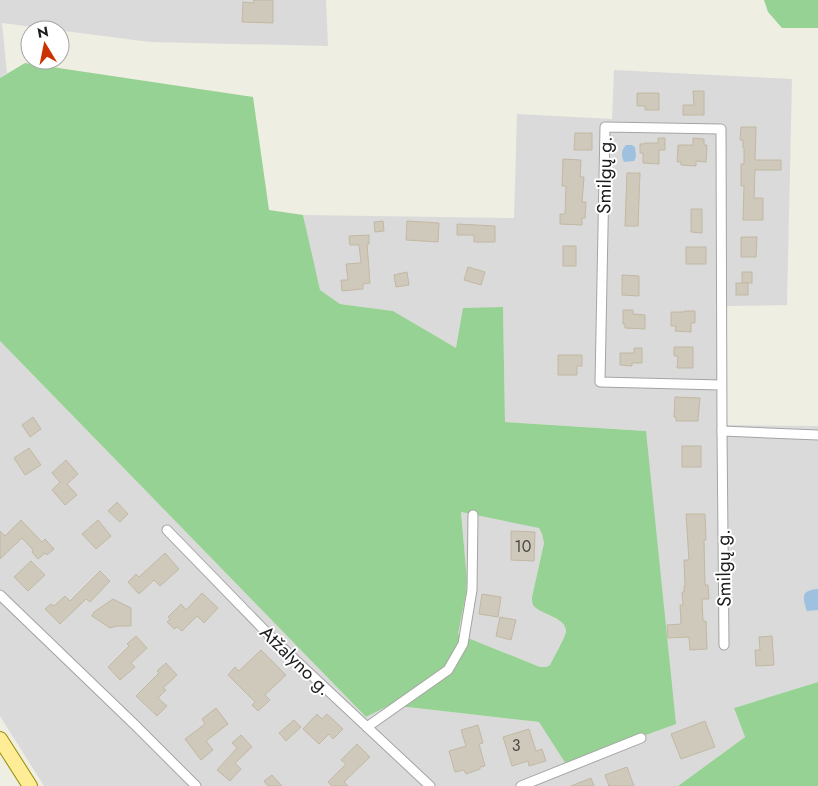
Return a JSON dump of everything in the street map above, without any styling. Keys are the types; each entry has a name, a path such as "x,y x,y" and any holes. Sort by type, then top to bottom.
{"main road":[{"path":"0,739 30,786"}],"street":[{"name":"Smilgų g.","path":"721,385 600,382 605,127 721,129 724,645"},
{"path":"722,431 818,435"},
{"path":"367,727 448,670 463,644 472,590 473,515"},
{"name":"Atžalyno g.","path":"167,530 272,639 430,786"},
{"path":"0,594 196,786"},
{"path":"521,786 641,738"}],"shaded area":[{"path":"0,0 326,0 328,46 150,42 70,32 70,20 20,20 20,25 2,23 7,73 0,78"},
{"path":"614,70 792,79 787,305 727,306 726,425 818,426 818,682 734,708 745,737 678,786 44,786 0,716 0,341 366,717 390,705 539,722 646,431 505,422 503,307 456,349 393,311 340,304 319,290 303,215 514,218 517,114 612,119"},
{"path":"461,512 539,527 544,543 532,597 533,604 538,609 560,621 565,626 566,633 550,665 540,667 458,634 467,580"}],"green space":[{"path":"764,0 818,0 818,28 782,28 768,12"},
{"path":"20,66 20,70 70,70 253,97 269,210 303,215 320,290 340,304 393,311 456,348 463,308 503,307 505,422 646,431 676,724 566,764 539,722 390,705 366,717 0,341 0,78","holes":["461,512 539,528 544,543 532,597 533,604 536,608 562,623 566,632 550,665 546,667 540,667 458,634 467,580"]},
{"path":"818,682 818,786 678,786 745,737 734,708"}],"water":[{"path":"626,145 635,147 636,157 634,161 624,162 622,158 623,149"},
{"path":"818,589 818,610 807,611 804,595 808,591"}],"building":[{"path":"254,0 273,0 273,23 242,22 243,2 253,3"},
{"path":"693,91 704,91 704,115 683,115 683,105 694,105"},
{"path":"637,93 659,93 659,110 645,110 645,106 637,106"},
{"path":"741,127 756,127 755,160 781,160 781,170 755,170 754,198 763,198 763,220 743,220 744,186 741,186 741,164 744,164 744,148 743,140 740,140"},
{"path":"575,133 592,133 592,150 574,150"},
{"path":"658,138 665,138 665,150 659,150 659,164 643,163 643,153 640,153 640,144 658,143"},
{"path":"693,138 704,139 704,145 707,145 706,162 696,161 696,166 681,165 681,162 677,162 678,145 693,145"},
{"path":"563,159 581,160 580,177 584,177 582,202 586,202 585,218 582,218 582,225 560,224 560,214 565,214 566,186 562,186"},
{"path":"627,173 640,173 638,226 625,226"},
{"path":"691,209 702,209 702,233 691,232"},
{"path":"383,221 384,231 375,232 374,222"},
{"path":"407,221 439,223 438,242 406,240"},
{"path":"457,224 495,226 495,242 474,242 474,235 457,235"},
{"path":"369,235 369,244 367,244 370,283 363,284 363,289 342,291 341,280 348,280 346,264 361,263 359,245 350,245 349,236"},
{"path":"741,237 757,237 756,257 741,257"},
{"path":"563,246 576,246 576,266 563,266"},
{"path":"686,247 706,247 706,264 686,264"},
{"path":"468,267 485,272 481,285 464,280"},
{"path":"407,272 409,285 396,287 394,275"},
{"path":"742,272 752,272 752,283 742,283"},
{"path":"622,275 639,276 639,296 622,295"},
{"path":"736,283 748,283 748,295 736,295"},
{"path":"623,310 633,310 633,314 645,315 645,329 625,328 625,324 623,324"},
{"path":"695,311 695,323 691,323 691,332 675,331 676,326 671,326 671,312"},
{"path":"674,347 693,347 693,368 677,368 678,356 674,356"},
{"path":"634,348 642,348 642,363 632,363 632,366 620,365 620,353 634,353"},
{"path":"558,355 582,355 582,366 577,366 577,375 558,375"},
{"path":"675,397 700,398 698,421 676,421 676,417 674,417"},
{"path":"33,417 41,429 30,437 22,425"},
{"path":"682,446 701,446 701,467 682,467"},
{"path":"29,448 41,465 25,475 14,458"},
{"path":"66,460 78,474 67,484 77,495 65,505 52,490 60,482 52,473"},
{"path":"117,502 128,514 120,522 108,511"},
{"path":"686,514 705,514 705,585 708,585 709,599 702,599 703,621 706,621 707,649 690,650 689,637 668,638 667,625 681,624 680,605 683,605 682,592 684,592 685,586 684,560 689,560"},
{"path":"21,520 42,542 45,539 54,549 38,559 22,538 0,559 0,531 5,536"},
{"path":"98,520 111,536 96,549 82,534"},
{"path":"511,531 535,532 534,561 511,560"},
{"path":"165,553 179,569 160,586 154,580 139,594 128,582 136,574 139,577"},
{"path":"31,561 45,575 28,591 14,577"},
{"path":"100,571 110,581 90,602 86,599 60,624 45,609 51,604 54,606 65,596 70,601"},
{"path":"202,593 218,608 204,623 197,616 182,631 177,627 174,629 167,622 170,619 168,617 181,604 186,610"},
{"path":"482,594 501,597 498,617 479,614"},
{"path":"113,599 131,608 131,626 110,628 92,616 94,612"},
{"path":"500,617 516,620 511,640 496,636"},
{"path":"136,636 147,648 131,663 135,667 120,680 108,667 129,646 127,644"},
{"path":"772,636 774,665 756,666 755,650 760,650 759,637"},
{"path":"261,650 286,675 265,695 270,700 258,711 252,705 255,702 228,675 235,667 239,671"},
{"path":"166,663 177,675 163,688 166,690 158,698 167,706 157,716 136,696 159,673 157,671"},
{"path":"216,708 228,724 206,741 213,750 201,760 185,739 205,724 202,719"},
{"path":"317,714 322,719 327,714 343,729 333,739 329,734 319,744 303,729"},
{"path":"294,720 301,727 286,741 279,733"},
{"path":"705,721 715,747 681,759 671,734"},
{"path":"478,725 483,743 479,744 485,766 466,774 464,770 455,772 449,751 466,746 461,730"},
{"path":"529,729 536,751 542,749 546,761 529,766 528,761 512,766 503,737"},
{"path":"241,735 252,747 235,763 241,769 230,781 217,770 237,748 232,743"},
{"path":"357,744 370,757 344,782 348,786 332,786 328,782 346,764 341,760"},
{"path":"627,767 634,786 609,786 605,775"},
{"path":"272,775 282,786 268,786 264,781"},
{"path":"591,778 594,786 571,786"}]}
